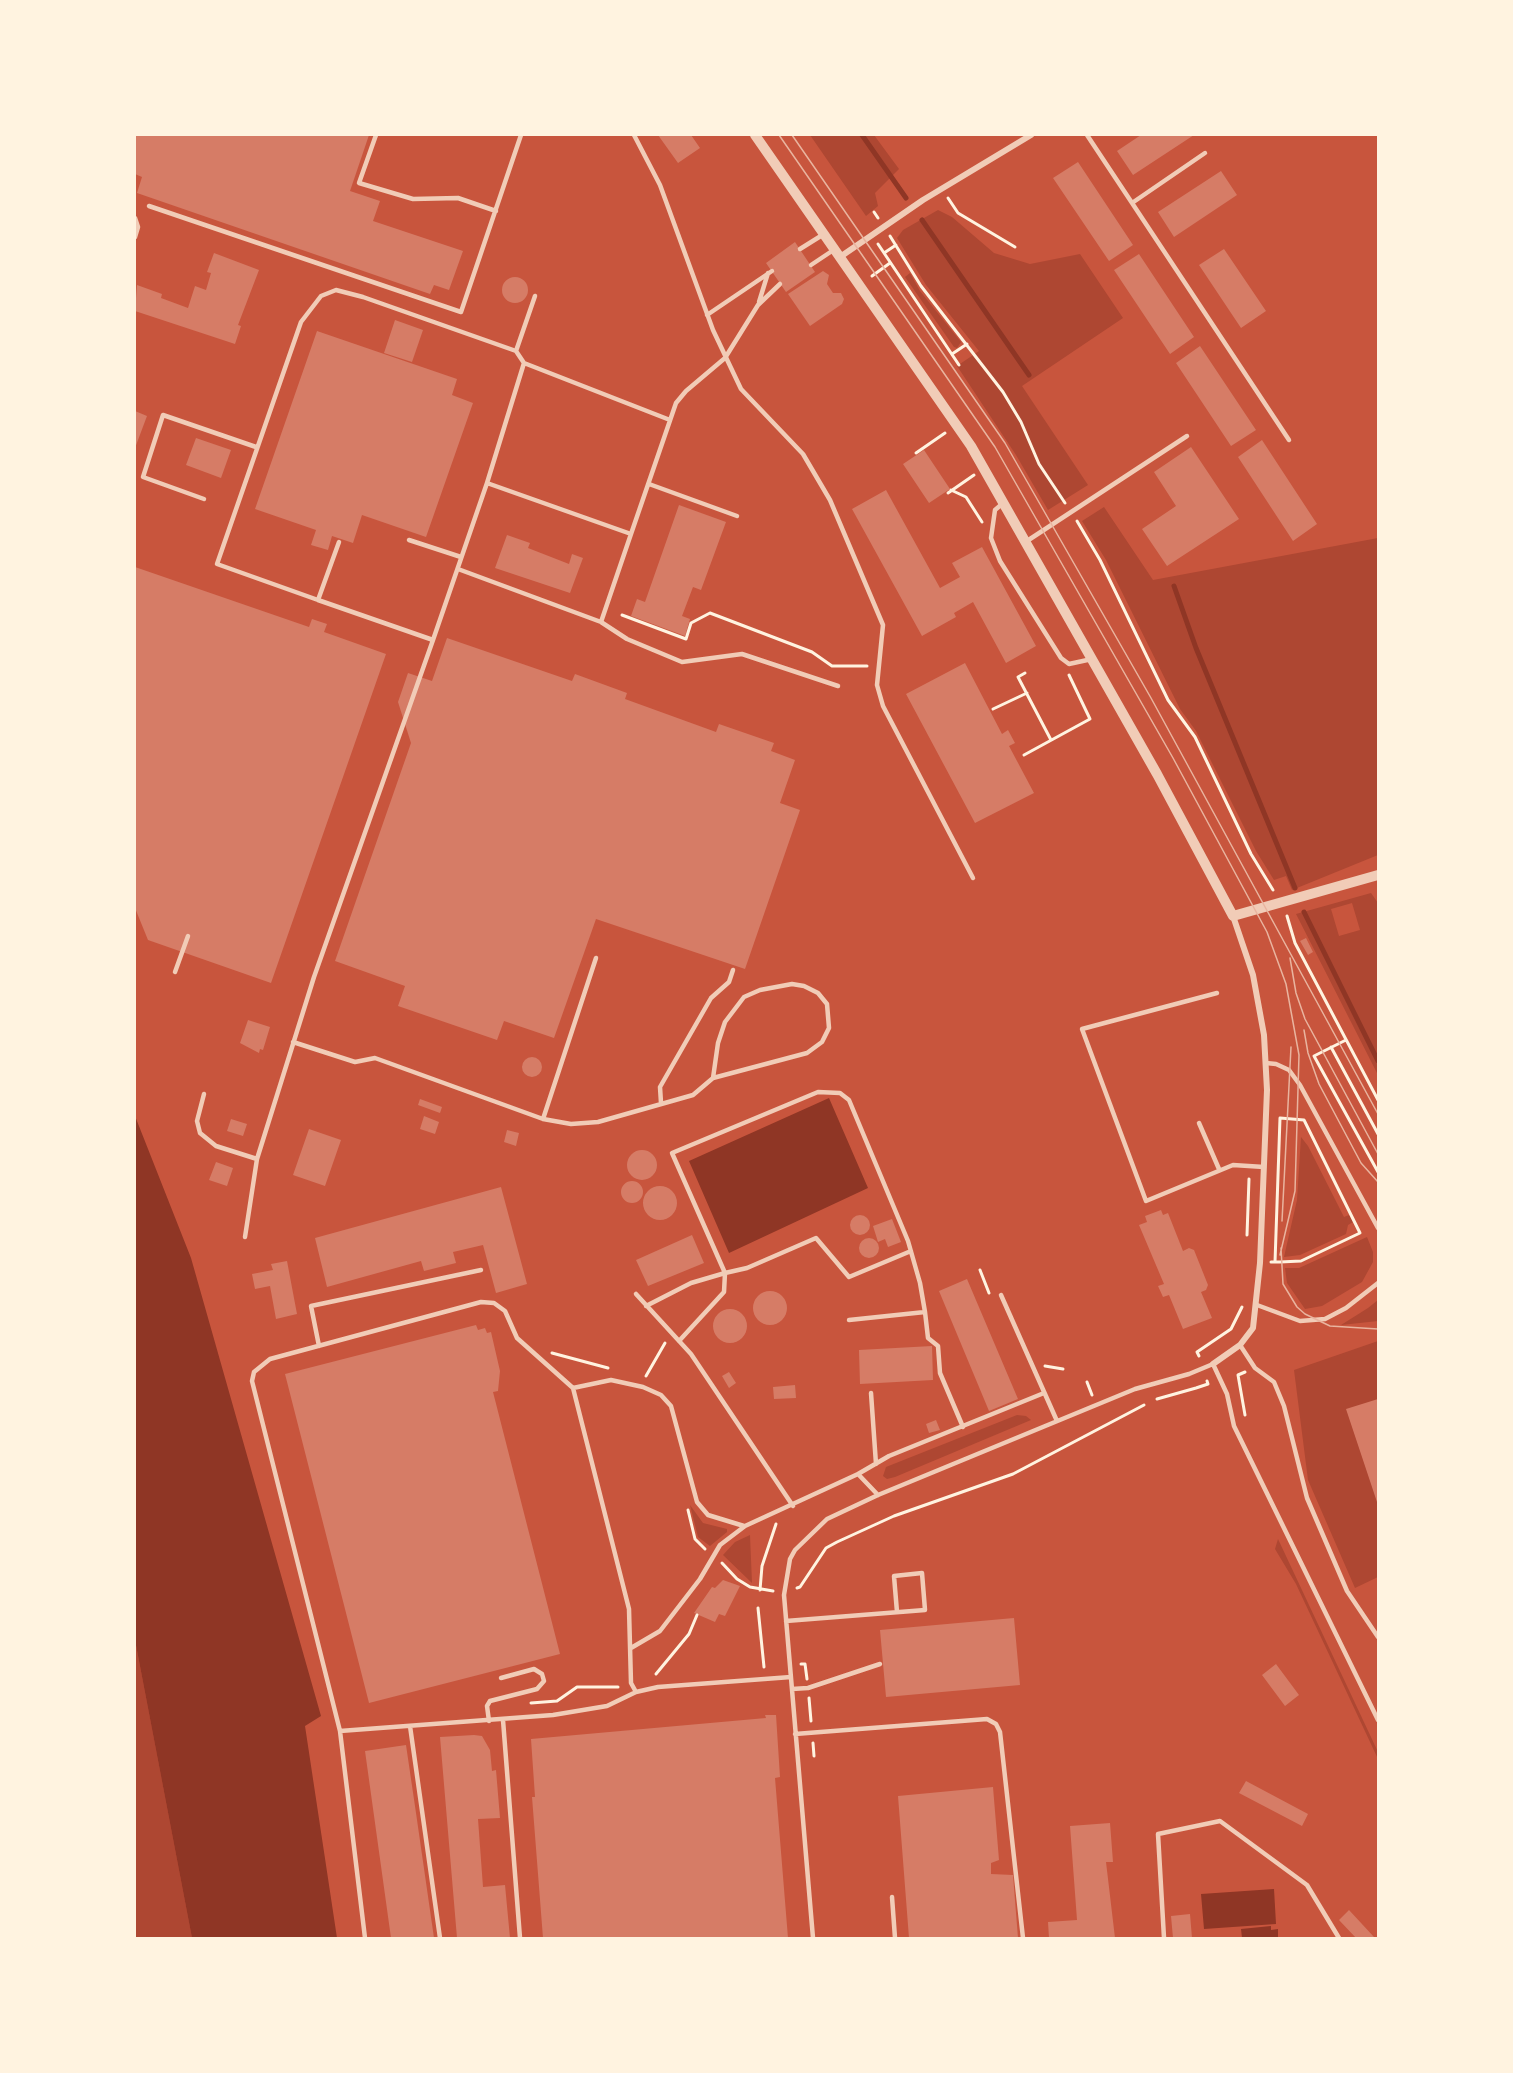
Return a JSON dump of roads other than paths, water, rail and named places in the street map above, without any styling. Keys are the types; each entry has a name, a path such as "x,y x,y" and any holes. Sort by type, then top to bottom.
{"street":[{"path":"756,135 971,446 1093,659 1233,916 1253,975 1261,1017 1266,1063 1264,1167 1257,1305 1253,1328 1240,1345 1213,1364"},
{"path":"837,253 872,236 941,189 1030,135"},
{"path":"1233,916 1378,875"}],"lane":[{"path":"376,135 359,183 413,200 458,198 496,211"},
{"path":"149,206 461,312 521,135"},
{"path":"634,135 660,185 707,315 741,389 802,454 830,500 883,625 877,685 883,706 973,878"},
{"path":"1087,135 1289,440"},
{"path":"1132,203 1205,153"},
{"path":"135,218 138,227 135,237"},
{"path":"800,249 824,234"},
{"path":"811,265 837,253"},
{"path":"600,622 676,403 686,391 725,358 758,304 770,272 707,315"},
{"path":"758,304 780,284"},
{"path":"433,640 217,564 301,322 321,296 336,290 363,297 516,351 524,363 670,420"},
{"path":"516,351 535,296"},
{"path":"245,1237 257,1159 293,1042 487,483 524,363"},
{"path":"204,499 143,477 163,415 256,447"},
{"path":"1027,541 1187,436"},
{"path":"487,483 631,534"},
{"path":"649,484 737,516"},
{"path":"1004,502 995,510 991,538 1000,561 1055,651 1069,664 1093,659"},
{"path":"410,540 461,557"},
{"path":"318,600 339,542"},
{"path":"458,568 600,622 627,639 682,662 742,654 838,686"},
{"path":"175,972 188,936"},
{"path":"543,1119 596,958"},
{"path":"661,1103 660,1087 711,998 729,982 733,970"},
{"path":"293,1042 355,1062 375,1058 543,1119 571,1124 598,1122 693,1095 713,1078 807,1053 822,1042 829,1028 827,1004 818,993 804,986 792,984 760,990 744,997 725,1022 718,1043 713,1078"},
{"path":"1217,993 1082,1029 1146,1201 1219,1169 1233,1165 1264,1167"},
{"path":"1266,1063 1276,1064 1289,1070 1378,1228"},
{"path":"679,1341 724,1292 725,1273 672,1153 818,1092 840,1093 849,1100 911,1251 925,1312 928,1338 938,1346 940,1373 963,1427"},
{"path":"204,1094 197,1121 200,1133 216,1146 257,1159"},
{"path":"1199,1123 1219,1169"},
{"path":"646,1306 691,1283 747,1268 816,1238 849,1276 911,1251"},
{"path":"320,1346 311,1306 481,1270"},
{"path":"1257,1305 1300,1321 1325,1319 1346,1308 1378,1283"},
{"path":"636,1294 691,1354 793,1506"},
{"path":"1001,1295 1057,1421"},
{"path":"365,1938 340,1731 252,1381 254,1372 270,1359 481,1302 494,1303 505,1311 511,1320 517,1338 573,1388 629,1609 631,1683 636,1692"},
{"path":"849,1320 925,1312"},
{"path":"1240,1345 1255,1368 1274,1382 1284,1406 1307,1498 1347,1591 1378,1637"},
{"path":"813,1938 784,1589 790,1559 808,1535 827,1519 878,1494 1135,1389 1190,1374 1213,1364 1227,1394 1234,1426 1378,1720"},
{"path":"573,1388 611,1380 643,1387 661,1395 670,1406 697,1502 708,1515 745,1526"},
{"path":"871,1393 876,1464"},
{"path":"631,1648 660,1631 700,1579 720,1545 745,1526 793,1506 876,1464 1044,1393"},
{"path":"858,1474 878,1494"},
{"path":"786,1621 925,1610 922,1574 894,1576 897,1612"},
{"path":"792,1689 808,1688 880,1664"},
{"path":"489,1721 487,1706 490,1701 537,1689 544,1681 542,1674 534,1669 501,1678"},
{"path":"340,1731 503,1720 607,1706 636,1692 658,1686 791,1677"},
{"path":"795,1734 987,1719 996,1724 1002,1744 1023,1938"},
{"path":"503,1720 520,1938"},
{"path":"410,1726 440,1938"},
{"path":"1164,1938 1158,1834 1220,1821 1307,1886 1339,1938"},
{"path":"892,1897 895,1938"}],"waterway":[{"path":"862,135 906,198"},
{"path":"922,220 1029,375"},
{"path":"1174,586 1196,648 1295,888"},
{"path":"1304,912 1378,1061"}],"tram line":[{"path":"779,135 995,447 1173,758 1267,932 1286,984 1299,1055 1295,1191 1280,1255"},
{"path":"792,135 1005,443 1151,698 1378,1114"},
{"path":"1290,958 1296,993 1305,1019 1378,1154"},
{"path":"1304,1030 1308,1053 1319,1084 1361,1163 1378,1182"},
{"path":"1282,1221 1291,1047"},
{"path":"1281,1248 1283,1284 1297,1307 1305,1314 1330,1326 1378,1329"}]}
